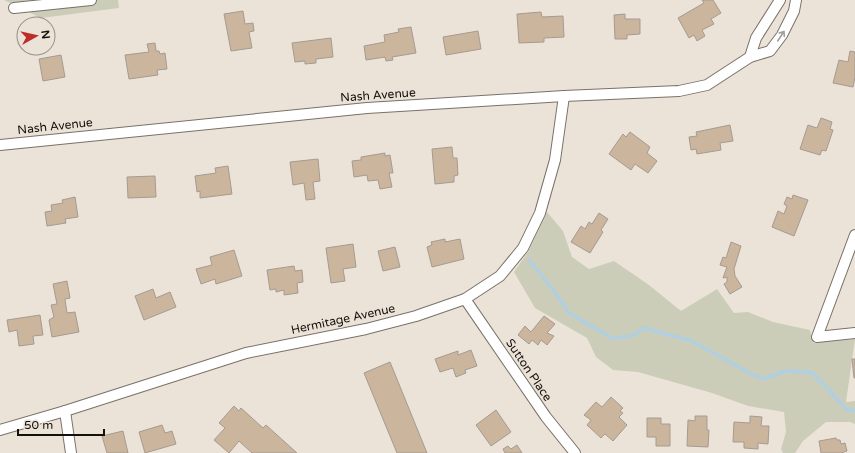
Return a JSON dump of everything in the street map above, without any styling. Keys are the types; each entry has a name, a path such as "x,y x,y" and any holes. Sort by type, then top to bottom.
{"street":[{"path":"14,8 91,0"},
{"path":"750,57 756,38 780,0"},
{"name":"Nash Avenue","path":"0,145 366,108 564,96 679,91 707,85 750,57 770,51 782,35 794,11 796,0"},
{"name":"Hermitage Avenue","path":"0,430 65,411 246,353 366,329 416,316 465,299 500,276 523,248 540,213 555,160 564,96"},
{"path":"855,235 817,337 855,333"},
{"name":"Sutton Place","path":"465,299 546,417 575,453"},
{"path":"65,411 71,453"}],"green space":[{"path":"4,0 118,0 119,8 56,16 37,16"},
{"path":"547,212 563,231 572,257 589,269 614,261 649,285 681,311 717,289 734,313 748,312 773,322 810,330 813,343 855,339 846,402 855,401 855,424 850,422 826,422 803,441 795,453 783,453 781,449 786,432 784,412 748,406 712,393 638,372 613,370 596,357 587,338 535,308 514,272 528,252"}],"building":[{"path":"702,0 713,0 721,13 711,19 714,24 702,30 705,36 697,41 694,35 689,38 678,18 704,3"},
{"path":"243,11 245,24 253,23 254,31 249,32 252,48 231,51 224,14"},
{"path":"541,12 542,17 563,16 564,37 544,38 544,42 519,43 517,14"},
{"path":"625,14 625,19 640,19 640,34 627,35 627,39 615,39 614,15"},
{"path":"411,27 416,53 392,57 393,60 386,61 385,57 366,60 364,46 385,42 384,35 399,32 398,29"},
{"path":"478,31 481,49 446,55 443,37"},
{"path":"331,38 333,57 316,59 316,63 305,64 305,61 295,62 292,43"},
{"path":"155,43 156,51 159,51 160,54 165,53 167,69 157,70 158,75 129,79 125,55 149,52 147,44"},
{"path":"850,51 855,52 855,77 853,87 833,83 839,60 848,62"},
{"path":"61,55 65,77 43,81 39,59"},
{"path":"821,118 832,122 830,129 833,130 826,151 822,150 820,155 800,149 808,125 817,128"},
{"path":"730,125 733,141 720,143 721,150 697,154 696,149 691,150 689,137 697,136 696,132"},
{"path":"630,132 650,147 647,153 657,161 648,173 635,164 631,170 609,154 623,134 626,137"},
{"path":"452,147 453,158 457,158 458,175 454,176 454,182 435,184 432,149"},
{"path":"385,153 385,156 390,155 393,173 389,173 392,187 380,189 378,180 368,181 367,175 354,177 352,161 361,160 361,157"},
{"path":"318,159 320,181 313,182 315,199 306,200 304,183 293,185 290,162"},
{"path":"228,166 232,194 200,198 200,191 197,192 195,176 216,173 215,168"},
{"path":"155,176 156,197 128,198 127,177"},
{"path":"793,195 808,200 794,236 772,227 778,211 784,214 787,206 784,204 787,197 792,199"},
{"path":"75,197 78,217 65,219 66,223 47,226 45,212 52,211 51,205 63,203 62,200"},
{"path":"599,213 608,219 601,230 603,232 590,253 571,242 581,226 585,229 589,222 592,224"},
{"path":"445,239 445,242 460,239 464,259 432,267 427,247 432,245 431,242"},
{"path":"731,242 741,246 734,269 735,276 742,287 730,294 724,284 727,282 727,277 723,278 727,267 720,265 723,257 726,258"},
{"path":"353,244 356,267 343,269 345,281 331,283 326,248"},
{"path":"395,247 400,267 383,271 378,251"},
{"path":"234,250 242,276 216,284 215,279 201,284 196,269 212,265 210,257"},
{"path":"294,266 295,271 302,270 303,282 297,283 298,293 284,295 284,290 276,292 276,289 270,290 267,270"},
{"path":"67,281 70,298 65,299 67,313 75,312 79,332 52,337 49,320 54,317 51,305 57,304 53,284"},
{"path":"153,289 156,298 170,292 176,307 144,320 135,296"},
{"path":"40,315 43,335 33,336 34,344 19,346 17,330 9,332 7,320"},
{"path":"544,316 555,324 547,333 554,336 547,345 541,340 538,345 532,340 529,344 518,335 525,326 531,332"},
{"path":"471,350 477,366 465,370 466,373 456,377 453,368 440,372 435,359 458,351 458,355"},
{"path":"852,359 855,359 855,378 854,378"},
{"path":"390,362 427,453 397,453 364,373"},
{"path":"611,397 623,408 620,411 623,413 619,417 627,425 613,441 605,434 601,438 587,425 591,420 584,415 596,402 602,407"},
{"path":"234,406 239,411 241,408 263,428 266,425 297,453 252,453 239,441 229,453 214,440 225,428 219,423"},
{"path":"496,410 511,432 491,446 476,425"},
{"path":"695,416 707,416 707,430 709,430 708,447 687,446 688,420 695,421"},
{"path":"750,416 762,417 761,426 769,426 768,444 758,443 758,449 744,448 744,442 733,442 734,422 750,423"},
{"path":"647,418 661,418 661,424 670,424 670,446 656,446 656,437 647,437"},
{"path":"162,425 165,433 172,431 176,444 145,453 139,432"},
{"path":"123,431 128,453 107,453 102,436"},
{"path":"836,438 837,440 840,440 841,444 845,443 847,451 841,453 821,453 819,441"},
{"path":"517,445 522,453 505,453 503,449 508,446 511,449"}],"waterway":[{"path":"529,260 554,291 569,313 612,338 632,336 644,328 692,341 751,374 763,379 785,371 811,372 846,409 855,411"}]}
